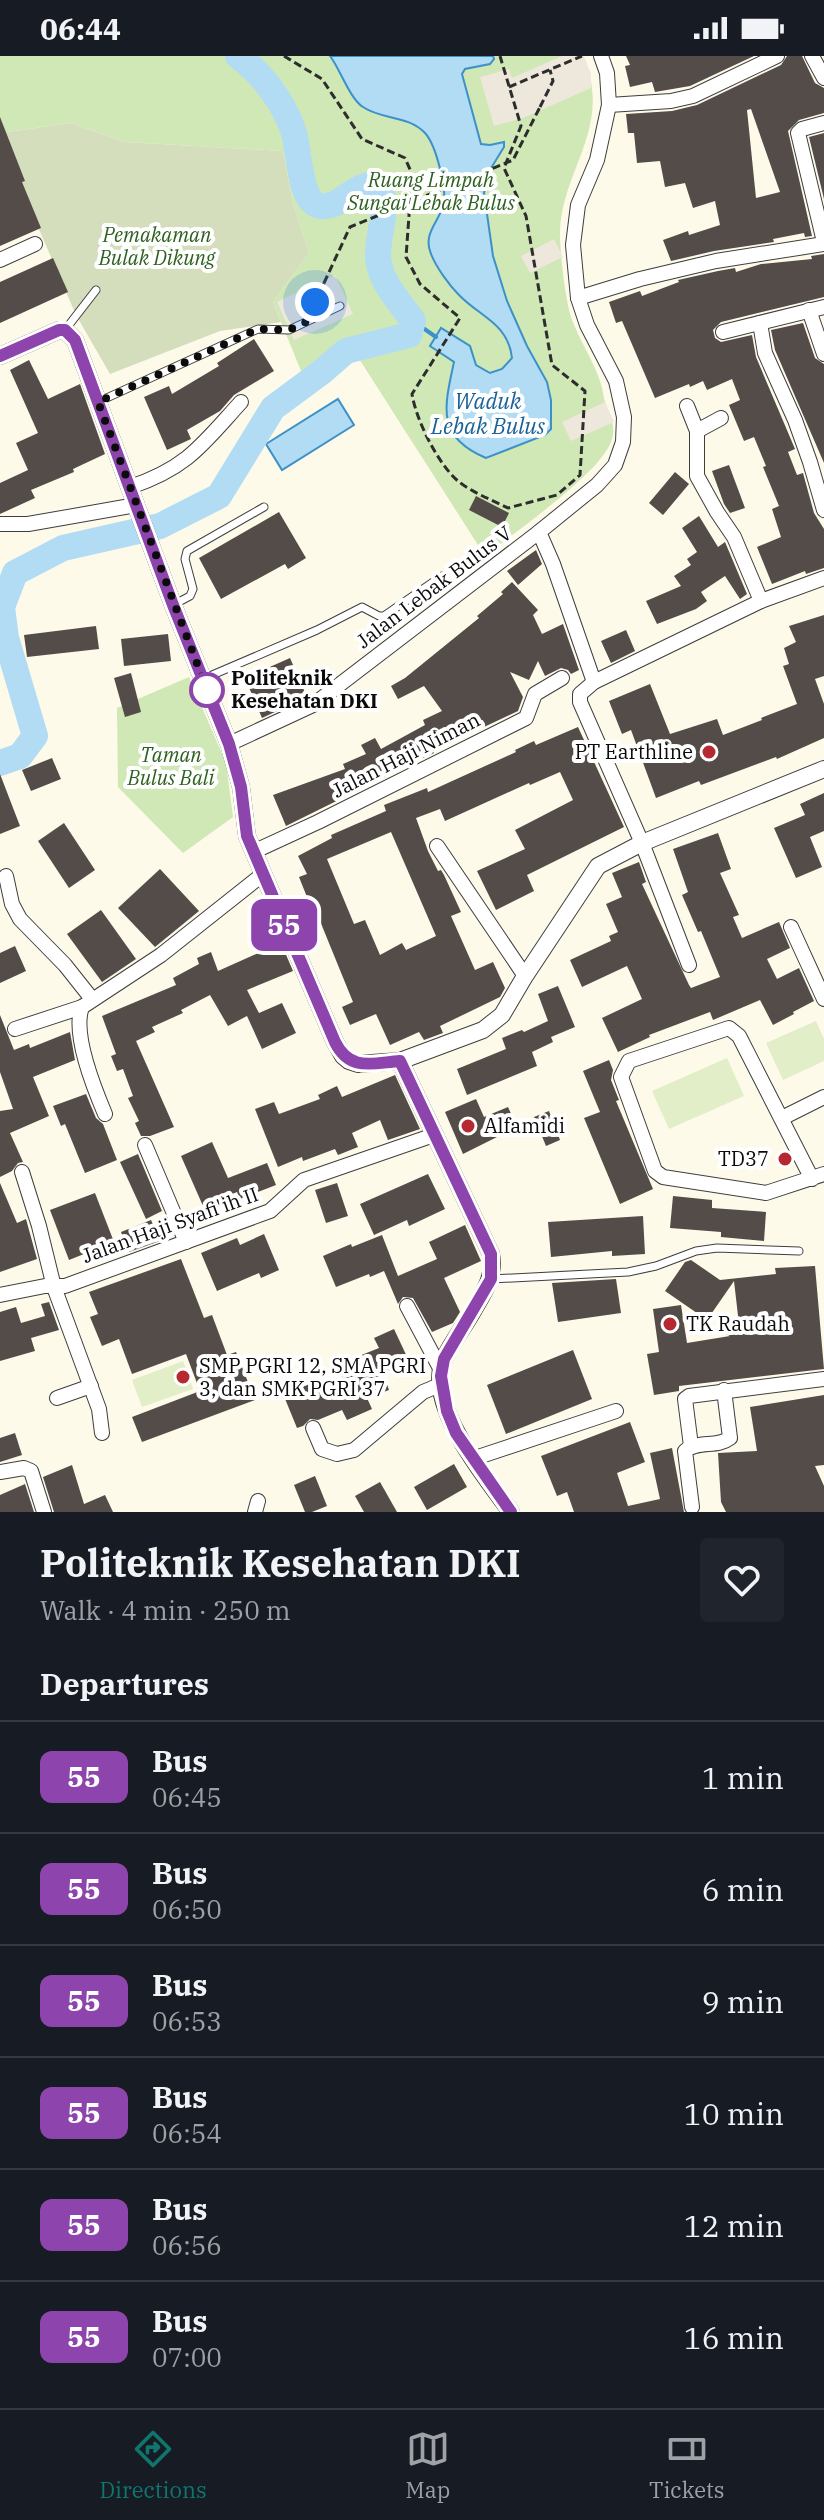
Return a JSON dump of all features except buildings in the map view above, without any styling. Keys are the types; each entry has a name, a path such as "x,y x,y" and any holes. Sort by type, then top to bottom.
{"street":[{"name":"Jalan Lebak Bulus V","path":"229,744 313,705 539,532 597,485 615,465 623,442 624,417 616,381 587,325 578,298 573,245 578,205 597,160 609,105 607,73 601,56"},
{"path":"609,105 671,101 693,96 777,56"},
{"path":"812,56 824,78"},
{"path":"578,298 716,261 824,243 798,133 824,123"},
{"path":"0,260 35,244"},
{"path":"723,332 817,308 824,354"},
{"path":"760,323 765,353 795,420 824,510"},
{"path":"0,356 59,330 65,330 75,340 173,605 229,744 253,852 335,1042 349,1061 358,1064 400,1061 483,1030 502,1015 592,873 605,861 824,769"},
{"path":"130,487 176,468 204,445 241,402"},
{"path":"687,406 697,431 697,476 734,537 761,601"},
{"path":"697,431 721,418"},
{"path":"0,524 28,524 138,510"},
{"name":"Jalan Lebak Bulus V","path":"539,532 594,682"},
{"path":"689,965 642,843 580,702 580,694 594,682 761,601 824,578"},
{"name":"Jalan Haji Niman","path":"253,852 526,718 535,694 562,678"},
{"path":"437,846 525,976"},
{"path":"15,1029 87,1003 161,955 262,875"},
{"path":"6,876 12,904 20,919 65,965 87,1003"},
{"path":"791,927 823,993"},
{"path":"87,1003 79,1014 83,1049 91,1081 105,1114"},
{"path":"729,1028 739,1036 782,1118 818,1177 766,1193 663,1177 655,1171 621,1077 629,1061 729,1028"},
{"path":"400,1061 489,1247 493,1264 491,1279 444,1359 442,1377 447,1411 456,1433 511,1512"},
{"path":"782,1118 824,1097"},
{"name":"Jalan Haji Syafi'ih II","path":"0,1295 45,1286 65,1286 186,1242 270,1211 304,1180 434,1135"},
{"path":"145,1145 186,1242"},
{"path":"22,1172 54,1287 99,1409 102,1433"},
{"path":"407,1306 442,1377"},
{"path":"313,1428 322,1449 337,1454 354,1450 442,1377"},
{"path":"691,1446 685,1399 724,1390 824,1379"},
{"path":"57,1398 91,1386"},
{"path":"692,1507 685,1453 691,1446 724,1442 730,1438 724,1390"},
{"path":"472,1459 616,1411"},
{"path":"0,1472 24,1468 31,1471 44,1512"}],"lane":[{"path":"65,330 96,290"},
{"path":"98,402 258,329 289,330 340,306"},
{"path":"173,605 190,596 193,589 185,559 187,551 264,507"},
{"path":"203,679 362,607 384,616 442,576"},
{"path":"491,1279 628,1272 656,1266 696,1251 717,1248 799,1251"}],"path":[{"path":"284,56 322,79 362,139 405,158 412,174 406,257 420,284 460,318 412,394 415,411 439,456 459,481 508,508 557,495 580,475 585,391 552,365 526,216 504,168 521,126 500,56"},
{"path":"509,87 582,56"},
{"path":"306,322 350,227 513,160 553,81 550,70"}],"green space":[{"name":"Ruang Limpah Sungai Lebak Bulus","path":"0,56 583,56 591,82 593,106 583,150 567,192 560,238 571,317 598,375 612,421 613,436 603,455 574,486 485,556 349,343 301,371 273,302 309,253 293,203 283,151 125,142 71,123 0,133"},
{"name":"Pemakaman Bulak Dikung","path":"71,123 125,142 283,151 293,203 309,253 273,302 281,322 220,331 110,374 76,315 0,139 0,133"},
{"name":"Taman Bulus Bali","path":"189,677 226,763 233,817 183,853 118,787 117,708"},
{"path":"816,1021 824,1039 824,1061 783,1080 766,1043"},
{"path":"727,1058 744,1096 669,1129 652,1091"},
{"path":"183,1361 193,1389 142,1407 132,1380"}],"shaded area":[{"path":"562,56 584,56 591,74 591,88 523,118 494,126 480,77 509,69 512,78"},
{"path":"554,239 563,257 530,273 521,256"},
{"path":"335,275 353,314 294,340 277,302"},
{"path":"605,402 614,422 571,441 562,422"}],"water":[{"name":"Waduk Lebak Bulus","path":"330,56 493,56 490,64 465,69 462,74 481,144 504,142 488,173 484,193 493,256 507,301 547,382 551,400 551,429 545,435 486,458 458,441 451,431 447,407 454,362 430,346 441,328 470,346 476,365 490,373 502,369 512,358 509,346 499,328 451,286 431,254 429,240 444,196 439,166 429,139 411,123 370,111 358,103"},
{"path":"338,399 354,425 282,470 266,444"}],"waterway":[{"path":"0,763 20,756 35,736 6,638 2,607 15,573 63,548 160,526 219,496 273,408 346,351 409,335 413,321 391,290 379,264 383,205 380,187 362,187 331,205 317,205 311,200 303,182 293,130 284,109 263,79 238,56"},
{"path":"413,321 436,337"}],"bus line":[{"name":"55","path":"0,356 59,330 65,330 75,340 173,605 229,744 241,787 247,836 335,1042 343,1056 358,1064 400,1061 479,1223 491,1254 491,1279 444,1359 442,1384 447,1411 456,1433 511,1512"}],"place":[{"name":"Politeknik Kesehatan DKI","path":"207,690"},
{"name":"PT Earthline","path":"709,752"},
{"name":"Alfamidi","path":"468,1126"},
{"name":"TD37","path":"785,1159"},
{"name":"TK Raudah","path":"670,1324"},
{"name":"SMP PGRI 12, SMA PGRI 3, dan SMK PGRI 37","path":"183,1377"}],"route":[{"path":"207,690 98,402 258,329 289,330 306,322 315,302"}]}
